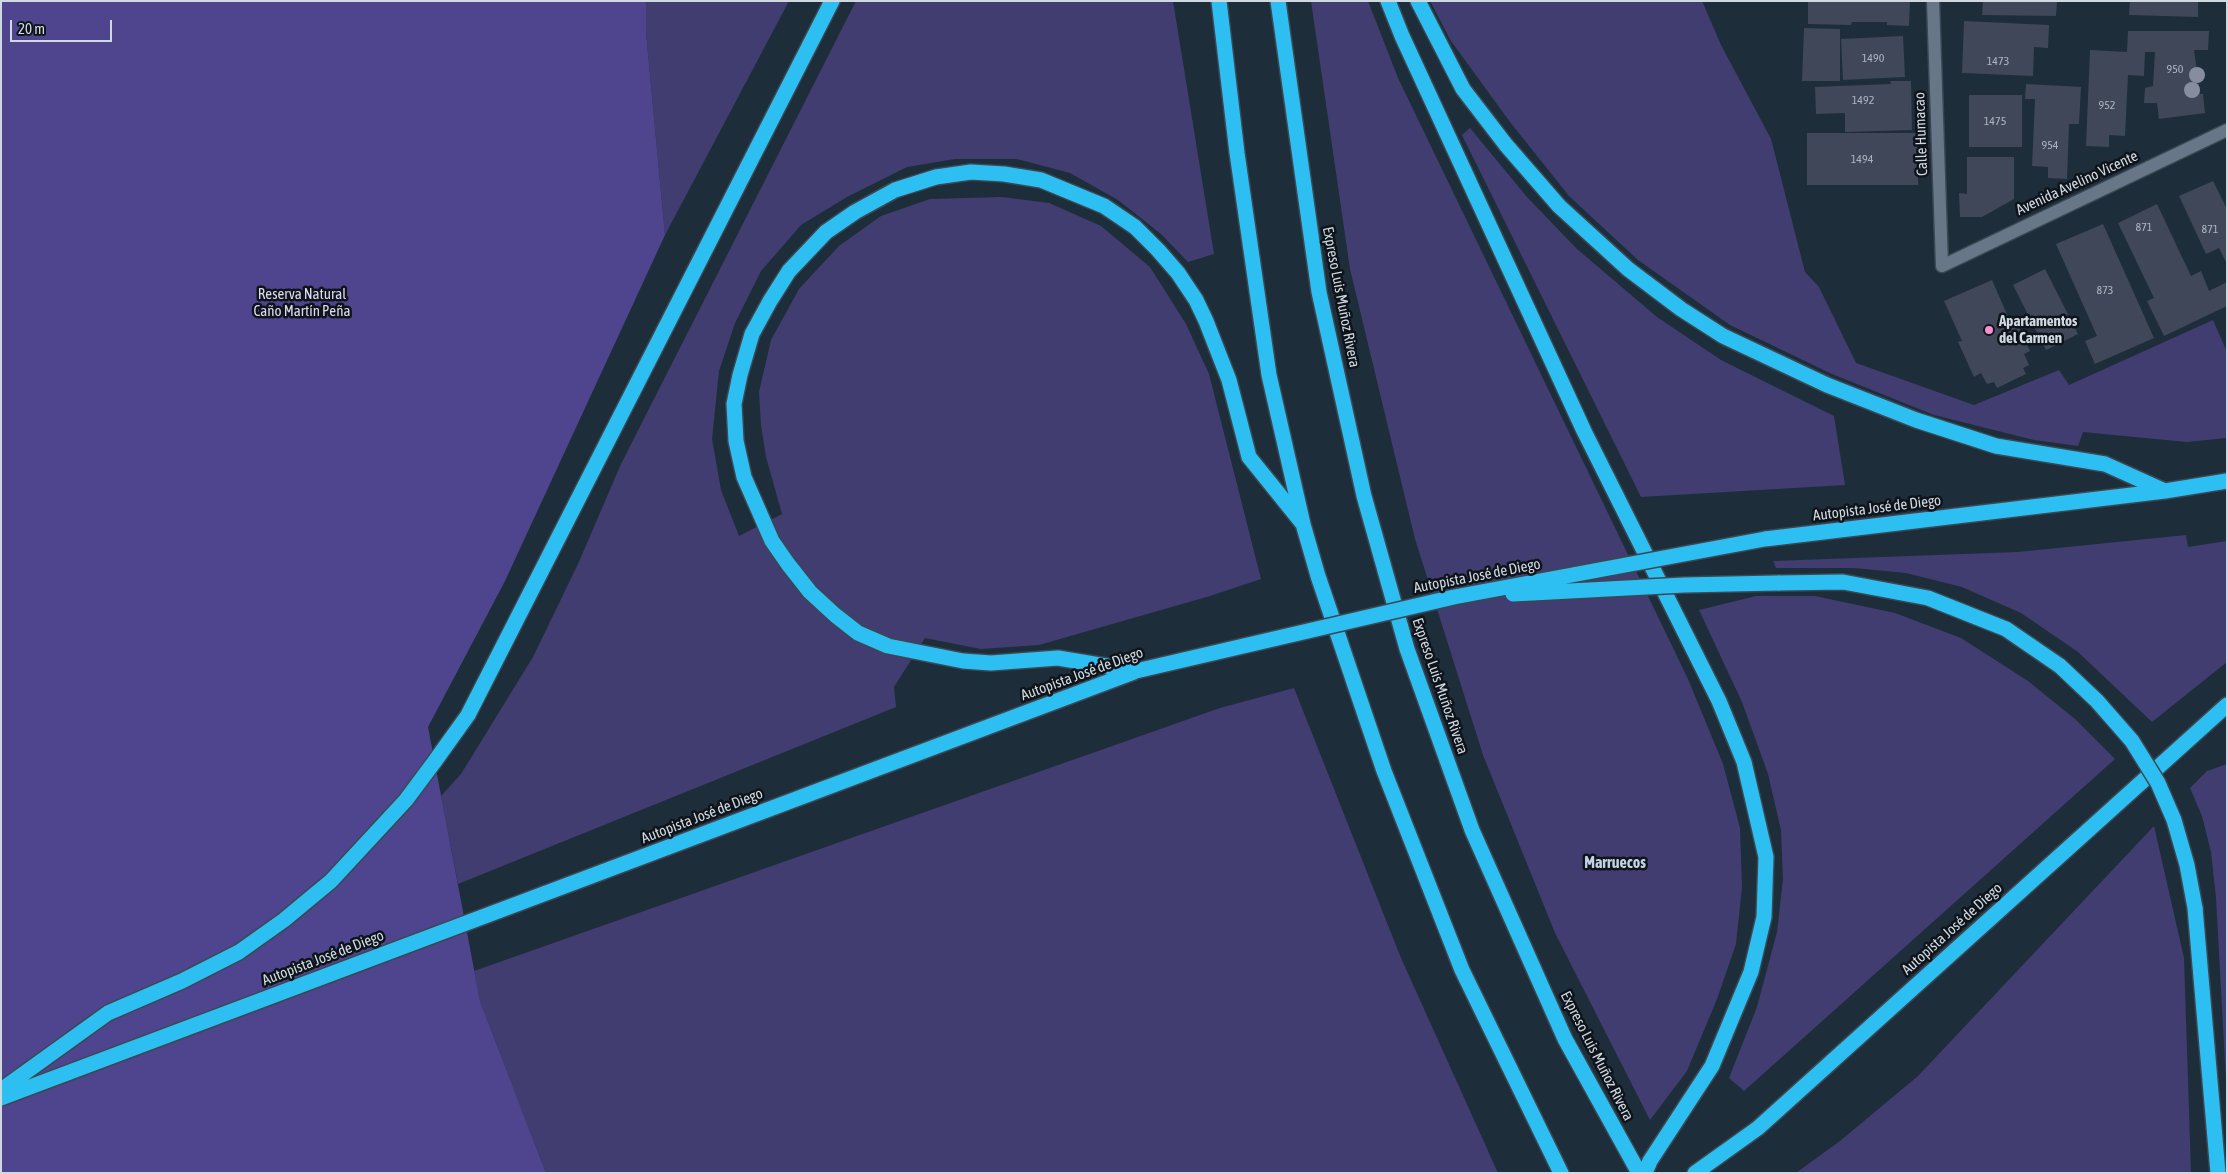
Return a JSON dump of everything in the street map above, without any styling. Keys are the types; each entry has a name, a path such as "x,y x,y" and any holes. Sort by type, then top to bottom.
{"highway":[{"path":"1,1090 108,1014 182,981 240,952 284,920 332,881 406,800 468,716 832,1"},
{"path":"1218,1 1236,153 1269,375 1303,524 1318,576 1384,771 1462,970 1561,1173"},
{"name":"Expreso Luis Muñoz Rivera","path":"1278,1 1319,292 1364,496 1407,649 1472,830 1565,1039 1639,1173"},
{"path":"1388,1 1402,36 1584,431 1719,701 1744,762 1766,857 1764,918 1751,972 1712,1066 1650,1161 1645,1173"},
{"path":"1418,1 1463,89 1506,145 1559,206 1628,269 1681,310 1723,336 1827,385 1916,420 1996,446 2105,464 2165,491"},
{"path":"1136,671 1058,658 991,663 964,661 888,646 858,633 810,592 772,541 744,477 736,441 734,404 752,334 789,271 826,232 855,212 895,190 936,177 971,172 1004,174 1041,180 1104,206 1135,227 1178,273 1206,321 1229,380 1249,457 1303,524"},
{"name":"Autopista José de Diego","path":"1,1098 1136,671 1454,597 1765,539 2165,491 2227,480"},
{"path":"1454,597 1684,586 1843,582 1928,598 2006,629 2060,666 2097,700 2132,741 2158,783 2177,829 2188,864 2195,908 2218,1173"},
{"name":"Autopista José de Diego","path":"1695,1173 1758,1128 2227,705"}],"street":[{"name":"Calle Humacao","path":"1933,1 1942,266"},
{"name":"Avenida Avelino Vicente","path":"1942,266 2227,130"}],"shaded area":[{"path":"646,1 789,1 665,235 646,32"},
{"path":"856,1 1173,1 1214,254 1188,262 1161,234 1118,200 1070,173 1017,159 955,159 907,167 847,197 801,225 761,271 735,323 719,371 712,439 721,490 739,536 782,514 766,457 761,425 759,392 771,340 799,289 839,246 881,216 930,199 1002,197 1049,203 1101,226 1150,267 1186,324 1209,374 1261,579 1210,596 1039,645 981,649 925,638 894,687 896,707 458,884 441,796 461,774 533,657 578,564 621,464"},
{"path":"1311,1 1368,1 1398,78 1688,679 1723,764 1740,828 1742,887 1736,944 1717,999 1687,1071 1650,1120 1555,933 1483,755 1415,539 1350,269"},
{"path":"1430,1 1702,1 1721,45 1771,139 1805,272 1819,287 1856,363 1974,405 2059,370 2069,385 2213,320 2227,352 2227,438 2187,442 2083,432 2078,446 2034,440 1934,415 1832,374 1730,325 1638,260 1569,196 1510,122 1451,41"},
{"path":"1470,128 1527,197 1577,249 1657,317 1721,360 1834,416 1845,485 1641,497 1462,135"},
{"path":"2186,535 2188,547 2227,541 2227,662 2152,722 2078,652 2021,613 1962,587 1906,573 1854,568 1776,568 1773,561 2018,552"},
{"path":"1756,596 1815,596 1895,613 1961,638 2028,681 2075,719 2115,759 1744,1091 1729,1078 1757,1007 1777,932 1783,879 1781,830 1768,774 1742,702 1699,610"},
{"path":"1294,688 1401,958 1498,1173 546,1173 480,1001 474,971 1220,708"},
{"path":"2227,764 2226,1081 2216,898 2211,852 2202,816 2190,788 2207,771"},
{"path":"2154,826 2184,958 2191,1173 1796,1173 1840,1141 1918,1076"}],"green space":[{"name":"Reserva Natural Caño Martín Peña","path":"1,1 646,1 646,32 665,235 505,581 428,727 480,1001 546,1173 1,1173"}],"building":[{"path":"1808,1 1910,1 1909,26 1887,25 1887,22 1852,22 1851,25 1808,24"},
{"path":"1983,1 2057,1 2056,16 1982,15"},
{"path":"2130,1 2198,1 2198,17 2129,15"},
{"path":"1964,21 2049,25 2048,48 2034,47 2033,76 1962,73"},
{"path":"1804,28 1840,29 1840,81 1802,81"},
{"path":"2128,31 2209,31 2208,50 2194,50 2200,94 2203,94 2205,113 2159,119 2157,103 2144,103 2145,88 2153,86 2155,52 2145,52 2144,76 2128,75 2125,136 2109,135 2109,147 2086,146 2090,50 2127,52"},
{"path":"1903,36 1905,77 1843,80 1841,39"},
{"path":"1890,81 1911,81 1912,130 1845,132 1845,113 1816,114 1815,87 1891,84"},
{"path":"2026,84 2081,87 2079,124 2069,124 2067,179 2048,178 2048,167 2032,166 2035,99 2025,99"},
{"path":"1969,95 2022,95 2022,147 1969,147"},
{"path":"1807,133 1918,133 1918,185 1807,185"},
{"path":"1967,157 2014,157 2014,199 1982,217 1960,217 1959,193 1967,194"},
{"path":"2213,181 2227,209 2227,264 2219,248 2206,254 2179,196"},
{"path":"2157,204 2191,276 2201,271 2209,291 2227,282 2227,306 2164,336 2147,301 2154,298 2118,223"},
{"path":"2103,224 2154,338 2095,364 2085,341 2097,336 2056,244"},
{"path":"2045,269 2078,334 2046,350 2013,285"},
{"name":"Apartamentos del Carmen","path":"1992,280 2009,319 2014,317 2030,351 2024,354 2029,365 2023,368 2026,374 1997,388 1994,382 1987,384 1981,373 1974,377 1958,342 1962,341 1944,301"}],"place":[{"name":"Apartamentos del Carmen","path":"1989,330"}],"district":[{"name":"Marruecos","path":"1615,863"}]}
